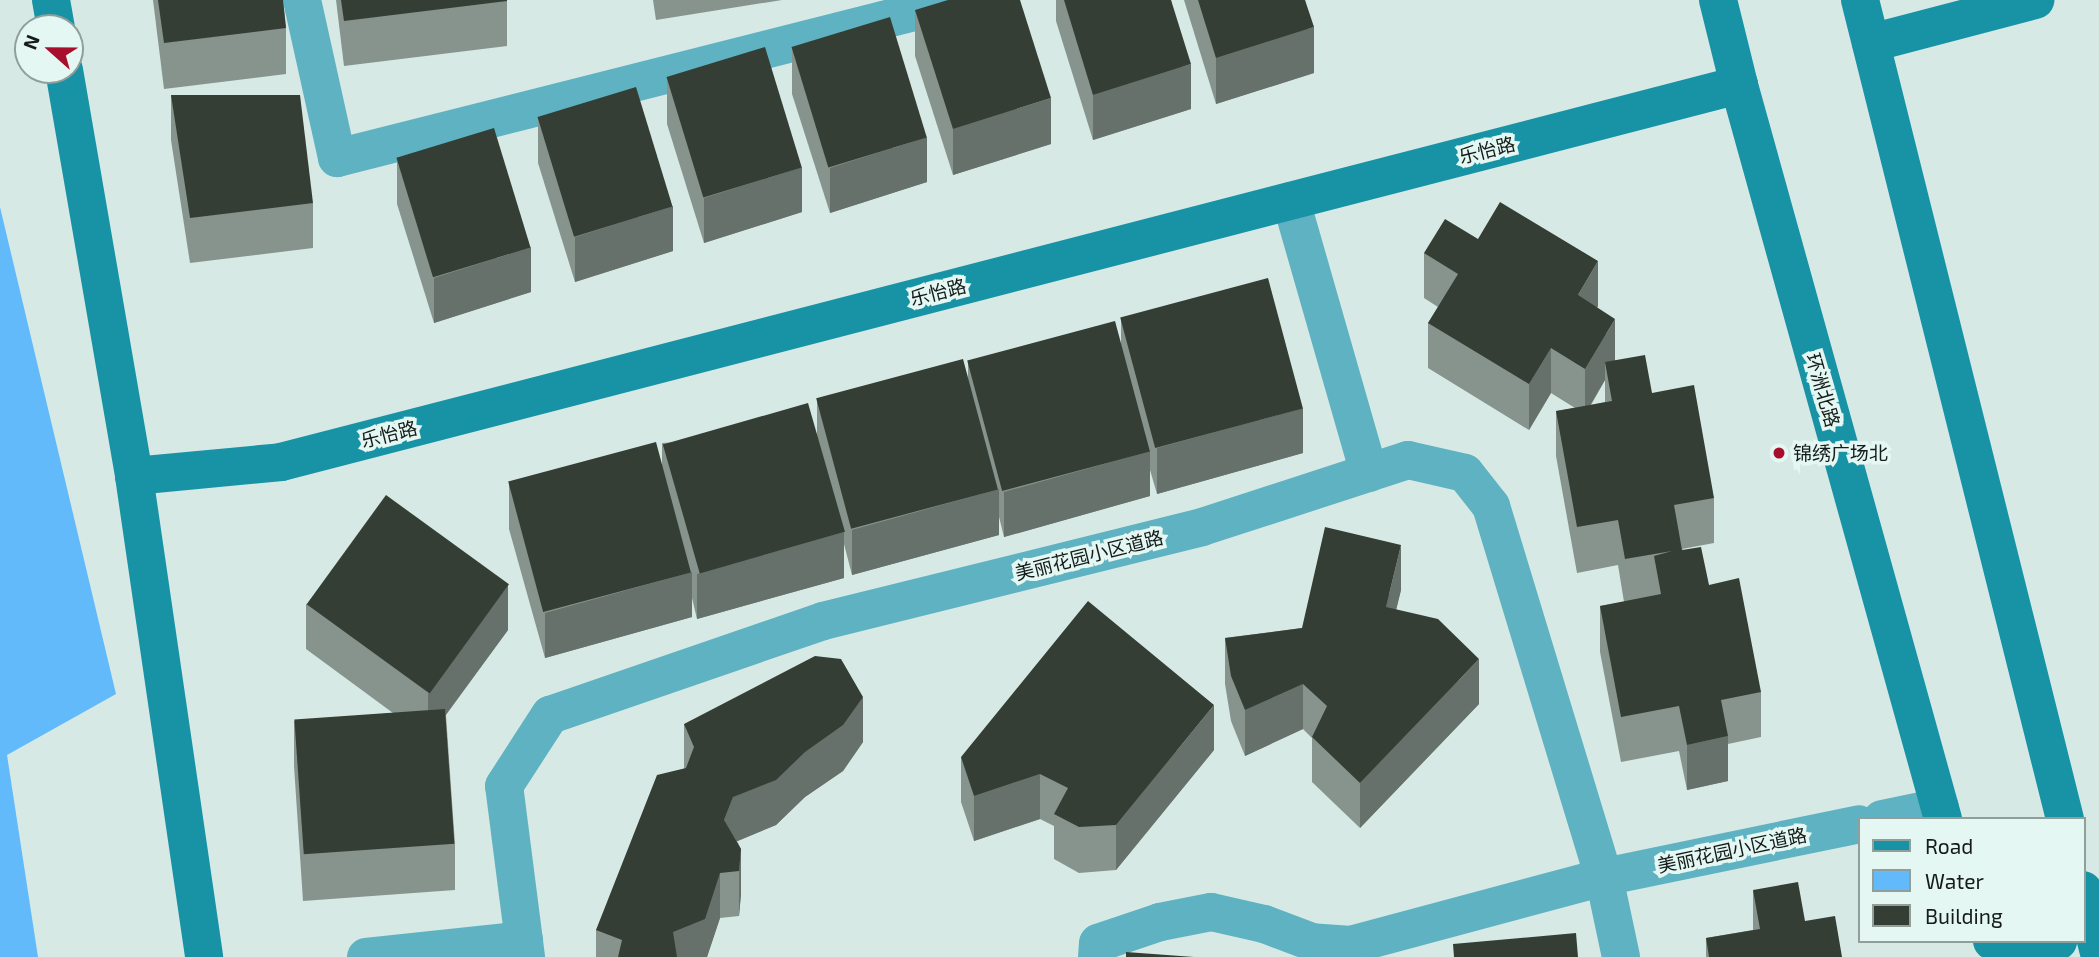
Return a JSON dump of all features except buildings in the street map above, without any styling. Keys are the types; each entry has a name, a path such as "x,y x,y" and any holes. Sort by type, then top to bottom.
{"street":[{"path":"302,0 337,158 888,8 962,0"},
{"name":"环洲北路","path":"1718,0 1739,85 1941,813"},
{"path":"1860,0 2065,817"},
{"path":"1871,43 2035,0"},
{"path":"66,84 134,476 204,957"},
{"name":"乐怡路","path":"134,476 281,462 1739,85"},
{"path":"1291,201 1369,473"},
{"name":"美丽花园小区道路","path":"525,948 504,786 550,715 823,621 1202,527 1408,460 1465,473 1491,506 1604,877 1621,957"},
{"path":"1902,817 1941,813"},
{"name":"美丽花园小区道路","path":"1097,957 1098,943 1160,922 1212,912 1264,924 1312,942 1351,945 1604,877 1857,824"},
{"path":"2085,902 2099,953"},
{"path":"1995,943 2005,949 2037,950 2053,943"},
{"path":"366,957 525,948"}],"water":[{"path":"0,207 116,694 7,755 38,957 0,957"}],"place":[{"name":"锦绣广场北","path":"1779,453"}]}
